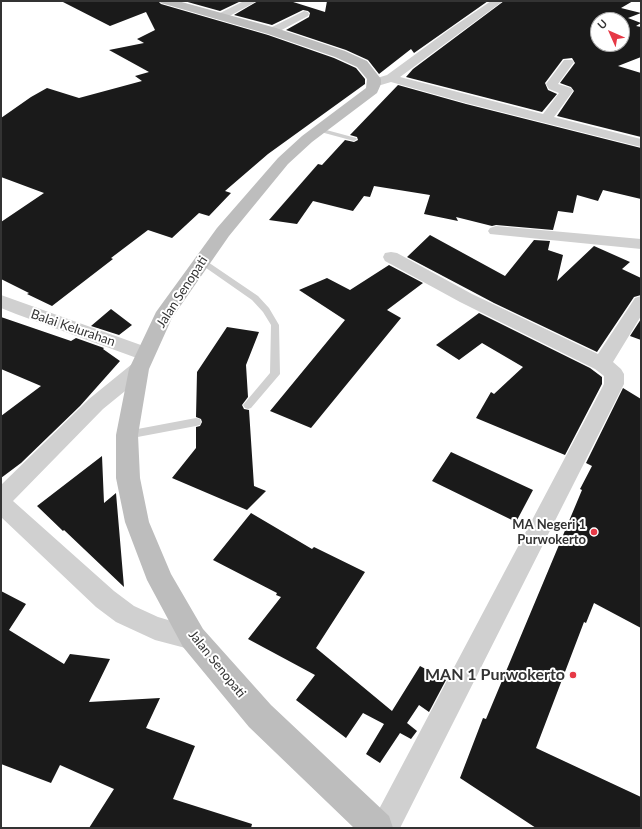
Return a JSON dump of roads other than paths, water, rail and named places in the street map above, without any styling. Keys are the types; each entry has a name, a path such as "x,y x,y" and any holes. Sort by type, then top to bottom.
{"main road":[{"path":"165,1 272,31 357,61 366,68 374,79 383,81"},
{"name":"Jalan Senopati","path":"377,828 260,716 193,638 160,580 137,522 128,478 127,435 142,361 163,317 202,261 223,232 283,161 319,130 383,81"}],"street":[{"path":"220,17 252,1"},
{"path":"383,81 498,1"},
{"path":"272,31 304,14"},
{"path":"547,118 567,90 553,86 552,84 568,62"},
{"path":"383,81 547,118 641,143"},
{"path":"496,230 641,244"},
{"path":"384,828 614,384 614,374 602,364 466,298 391,257"},
{"name":"Balai Kelurahan","path":"1,301 142,361"},
{"path":"602,364 641,302"},
{"path":"1,499 96,404 142,361"},
{"path":"1,504 105,599 125,614 155,628 193,638"}],"lane":[{"path":"319,130 354,139"},
{"path":"202,261 255,298 266,310 275,325 275,374 248,405"},
{"path":"127,435 196,422"}],"place":[{"name":"MA Negeri 1 Purwokerto","path":"594,532"},
{"name":"MAN 1 Purwokerto","path":"573,675"}]}
